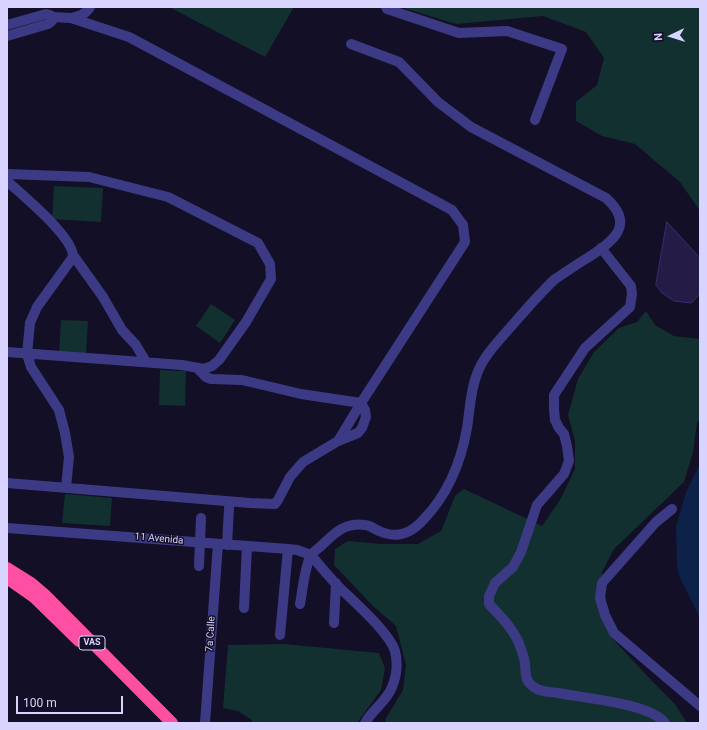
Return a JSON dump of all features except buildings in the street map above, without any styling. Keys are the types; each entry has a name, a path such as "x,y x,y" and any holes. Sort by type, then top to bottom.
{"highway":[{"name":"VAS","path":"7,568 31,583 45,595 172,723"},
{"name":"VAS","path":"7,578 34,597 162,723"}],"street":[{"path":"71,18 82,15 90,7"},
{"path":"386,7 387,9 459,33 507,31 562,49 535,120"},
{"path":"7,25 46,14 53,17 71,18 129,37 452,210 463,225 465,242 361,403"},
{"path":"7,36 48,24 52,21 53,17"},
{"path":"300,604 305,572 311,555 333,534 353,525 367,525 386,534 398,535 409,532 423,521 442,498 457,467 467,428 473,384 481,364 488,353 555,279 613,240 620,227 617,210 606,198 471,127 438,102 399,62 351,44"},
{"path":"7,174 89,178 168,197 258,243 270,264 271,279 246,322 220,360 212,366 204,369 182,365 7,352"},
{"path":"7,181 58,228 73,255 102,297 122,330 136,345 146,362"},
{"path":"601,248 631,286 632,294 630,307 585,348 554,395 555,420 564,434 568,446 569,461 564,474 537,505 521,552 513,567 495,583 489,596 489,604 514,631 525,662 526,678 530,684 538,690 581,698 615,702 651,712 665,723"},
{"path":"66,487 69,457 59,410 31,366 27,354 30,323 37,307 73,255"},
{"path":"198,369 206,377 211,379 242,380 300,394 361,403"},
{"path":"7,483 275,504 290,478 303,462 338,441 352,437 358,433 362,428 366,417 365,410 361,403"},
{"name":"7a Calle","path":"205,723 222,545 229,508"},
{"path":"672,509 656,522 602,583 600,598 605,615 614,633 700,706"},
{"path":"199,566 201,518"},
{"name":"11 Avenida","path":"7,528 288,549 297,550 311,555"},
{"path":"244,608 247,546"},
{"path":"280,635 288,549"},
{"path":"311,555 336,584 384,633 392,646 396,658 396,672 389,694 365,723"},
{"path":"334,623 336,584"}],"green space":[{"path":"169,7 294,7 265,57"},
{"path":"400,7 700,7 700,211 680,182 635,144 602,136 576,121 576,102 597,85 604,58 586,32 543,16 456,24"},
{"path":"54,186 103,188 101,222 52,219"},
{"path":"211,304 235,320 220,343 196,326"},
{"path":"646,311 655,325 674,336 700,339 700,420 697,423 693,452 684,482 614,549 602,572 611,637 675,704 687,723 385,723 386,718 403,690 406,665 396,626 373,606 334,565 335,549 348,541 382,544 418,544 441,531 455,496 464,489 542,526 560,500 575,469 575,441 568,415 578,379 594,352 619,328 637,322"},
{"path":"61,320 88,321 86,355 59,353"},
{"path":"160,370 186,371 185,406 159,405"},
{"path":"65,494 112,498 110,526 62,523"},
{"path":"284,644 379,653 385,668 381,690 357,723 251,723 252,720 238,711 223,708 228,645"}],"water":[{"path":"700,464 700,618 679,576 677,564 676,527 686,492"}]}
